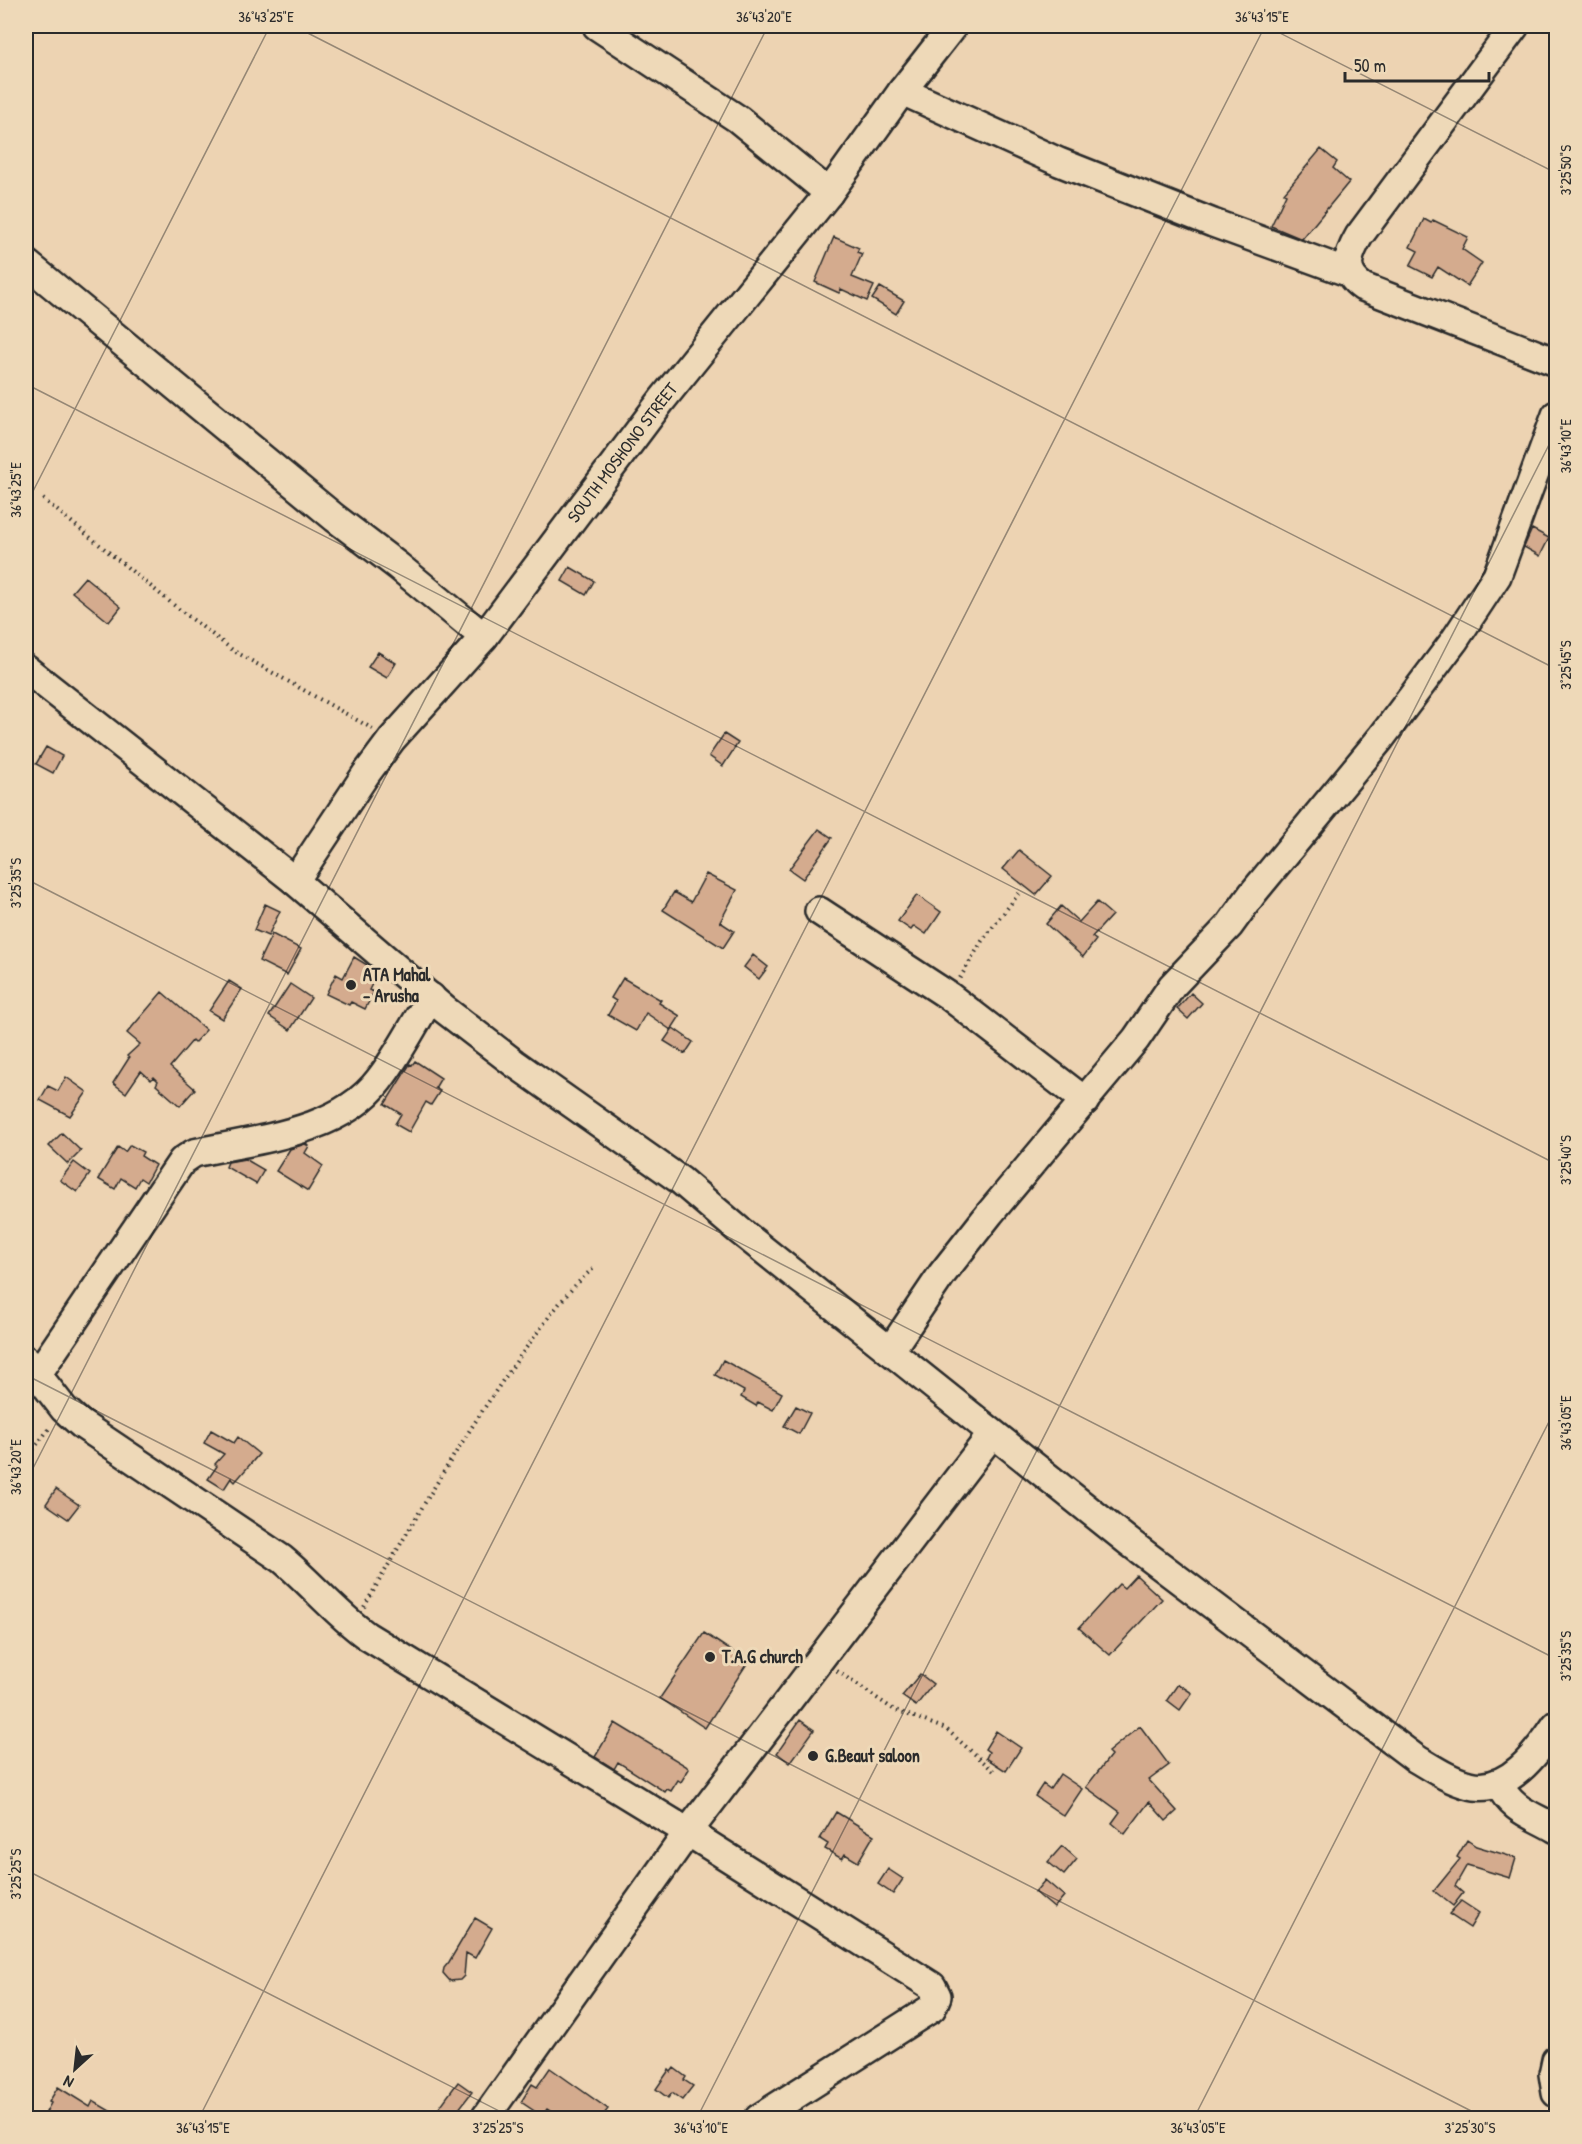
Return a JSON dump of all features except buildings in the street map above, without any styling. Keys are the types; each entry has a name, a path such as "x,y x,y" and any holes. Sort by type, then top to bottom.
{"street":[{"path":"597,26 738,119 830,193"},
{"name":"SOUTH MOSHONO STREET","path":"295,881 392,739 483,637 662,400 830,193 902,91 953,26"},
{"path":"1515,26 1359,236 1348,260 1350,273 1355,281 1363,286 1557,362"},
{"path":"902,91 1059,162 1213,224 1350,273"},
{"path":"26,263 483,637"},
{"path":"890,1351 942,1274 990,1213 1136,1039 1172,986 1223,933 1253,893 1381,738 1454,641 1497,576 1557,415"},
{"path":"26,669 295,881 430,997 514,1063 680,1180 740,1231 1129,1542 1415,1758 1442,1774 1470,1786 1482,1787 1498,1783 1523,1765 1545,1742 1557,1725"},
{"path":"819,911 949,996 1084,1101"},
{"path":"430,997 379,1080 358,1101 339,1114 309,1127 194,1153 182,1161 32,1367 64,1409 96,1435 282,1559 353,1626 688,1832 932,1986 937,1996 932,2008 759,2118"},
{"path":"485,2118 688,1832 992,1434"},
{"path":"1498,1783 1511,1802 1522,1812 1557,1829"},
{"path":"1557,2060 1554,2074 1557,2093"}],"path":[{"path":"43,499 234,651 392,739"},
{"path":"949,996 982,941 1020,892"},
{"path":"353,1626 436,1485 510,1371 571,1288 594,1268"},
{"path":"26,1459 64,1409"},
{"path":"821,1660 892,1709 946,1729 995,1772"}],"place":[{"name":"ATA Mahal - Arusha","path":"351,985"},
{"name":"T.A.G church","path":"710,1657"},
{"name":"G.Beaut saloon","path":"813,1756"}]}
